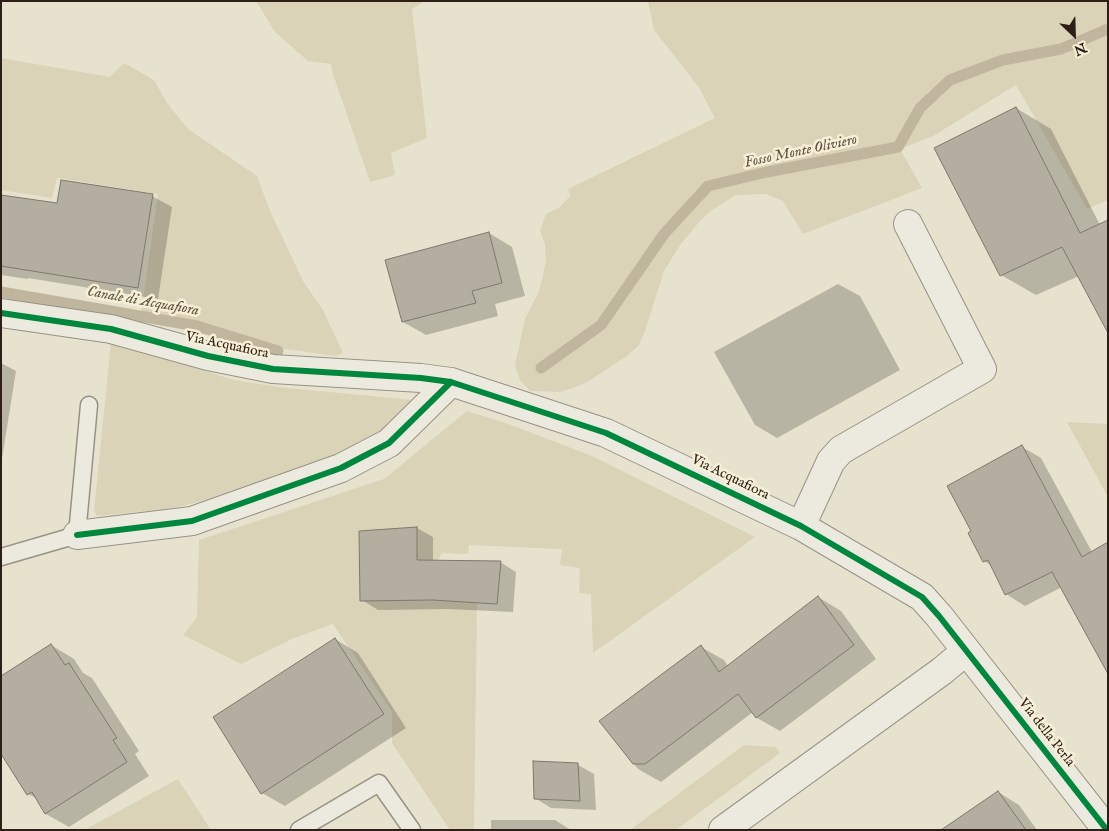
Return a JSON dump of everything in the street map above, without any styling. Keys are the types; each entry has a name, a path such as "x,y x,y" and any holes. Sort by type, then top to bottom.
{"street":[{"path":"802,526 831,461 841,450 982,369 908,224"},
{"name":"Via Acquafiora","path":"1,312 111,329 208,356 273,369 420,378 451,382 606,433 802,526 922,597 966,651"},
{"path":"77,536 192,521 341,468 389,443 451,382"},
{"path":"723,830 942,671 966,651"},
{"name":"Via della Perla","path":"966,651 1108,830"}],"lane":[{"path":"1,557 77,536 89,406"},
{"path":"299,830 379,783 412,830"}],"shaded area":[{"path":"256,1 425,1 412,9 427,138 391,153 395,175 370,182 331,64 308,61 275,32"},
{"path":"648,1 1108,1 1108,200 1087,209 1016,85 933,136 900,149 922,188 803,234 783,201 766,194 736,195 712,210 680,245 664,271 639,345 627,356 589,381 576,387 561,392 530,391 520,380 515,365 525,319 539,291 543,276 546,260 545,245 540,230 546,214 560,207 570,196 568,189 715,118 698,86 654,30"},
{"path":"1,58 110,77 124,63 154,80 167,103 188,129 257,176 270,211 303,281 323,310 343,353 336,356 264,346 140,321 158,194 57,178 52,198 1,190"},
{"path":"111,342 234,380 278,387 413,400 403,415 376,435 297,473 241,492 169,509 97,516 94,511"},
{"path":"467,411 503,422 592,456 755,537 593,653 591,594 579,593 580,568 560,565 562,549 469,545 468,554 442,553 438,560 417,561 417,527 359,531 361,601 438,600 477,602 474,830 450,830 392,743 392,712 333,624 294,638 241,664 183,635 197,618 199,540 384,479"},
{"path":"1067,422 1108,424 1108,497"},
{"path":"744,745 776,747 780,753 676,830 630,830"},
{"path":"178,779 211,830 84,830"}],"building":[{"path":"1016,107 1080,233 1108,220 1108,333 1062,247 1000,276 934,148"},
{"path":"61,180 153,194 138,288 1,266 1,195 57,203"},
{"path":"489,232 502,283 472,291 476,303 402,322 385,260"},
{"path":"1022,445 1082,557 1108,542 1108,674 1052,572 1005,595 988,560 983,562 968,533 971,531 947,486"},
{"path":"417,527 417,560 501,561 497,604 432,600 360,601 359,531"},
{"path":"818,596 854,645 756,718 738,694 645,764 633,764 599,721 701,645 719,672"},
{"path":"335,638 384,714 261,794 213,717"},
{"path":"51,644 65,665 69,663 117,738 113,740 127,762 45,814 32,792 27,795 1,754 1,676"},
{"path":"533,761 578,763 580,801 534,799"},
{"path":"998,791 1026,830 941,830"}],"waterway":[{"name":"Fosso Monte Oliviero","path":"541,368 601,325 664,234 708,186 767,172 898,147 920,108 950,80 1003,60 1061,49 1108,29"},
{"name":"Canale di Acquafiora","path":"1,292 197,326 278,351"}],"cycle path":[{"path":"1,313 111,329 208,356 273,369 421,378 451,382 606,433 801,526 922,597 1107,830"},
{"path":"77,535 192,521 341,468 389,443 451,382"}]}
